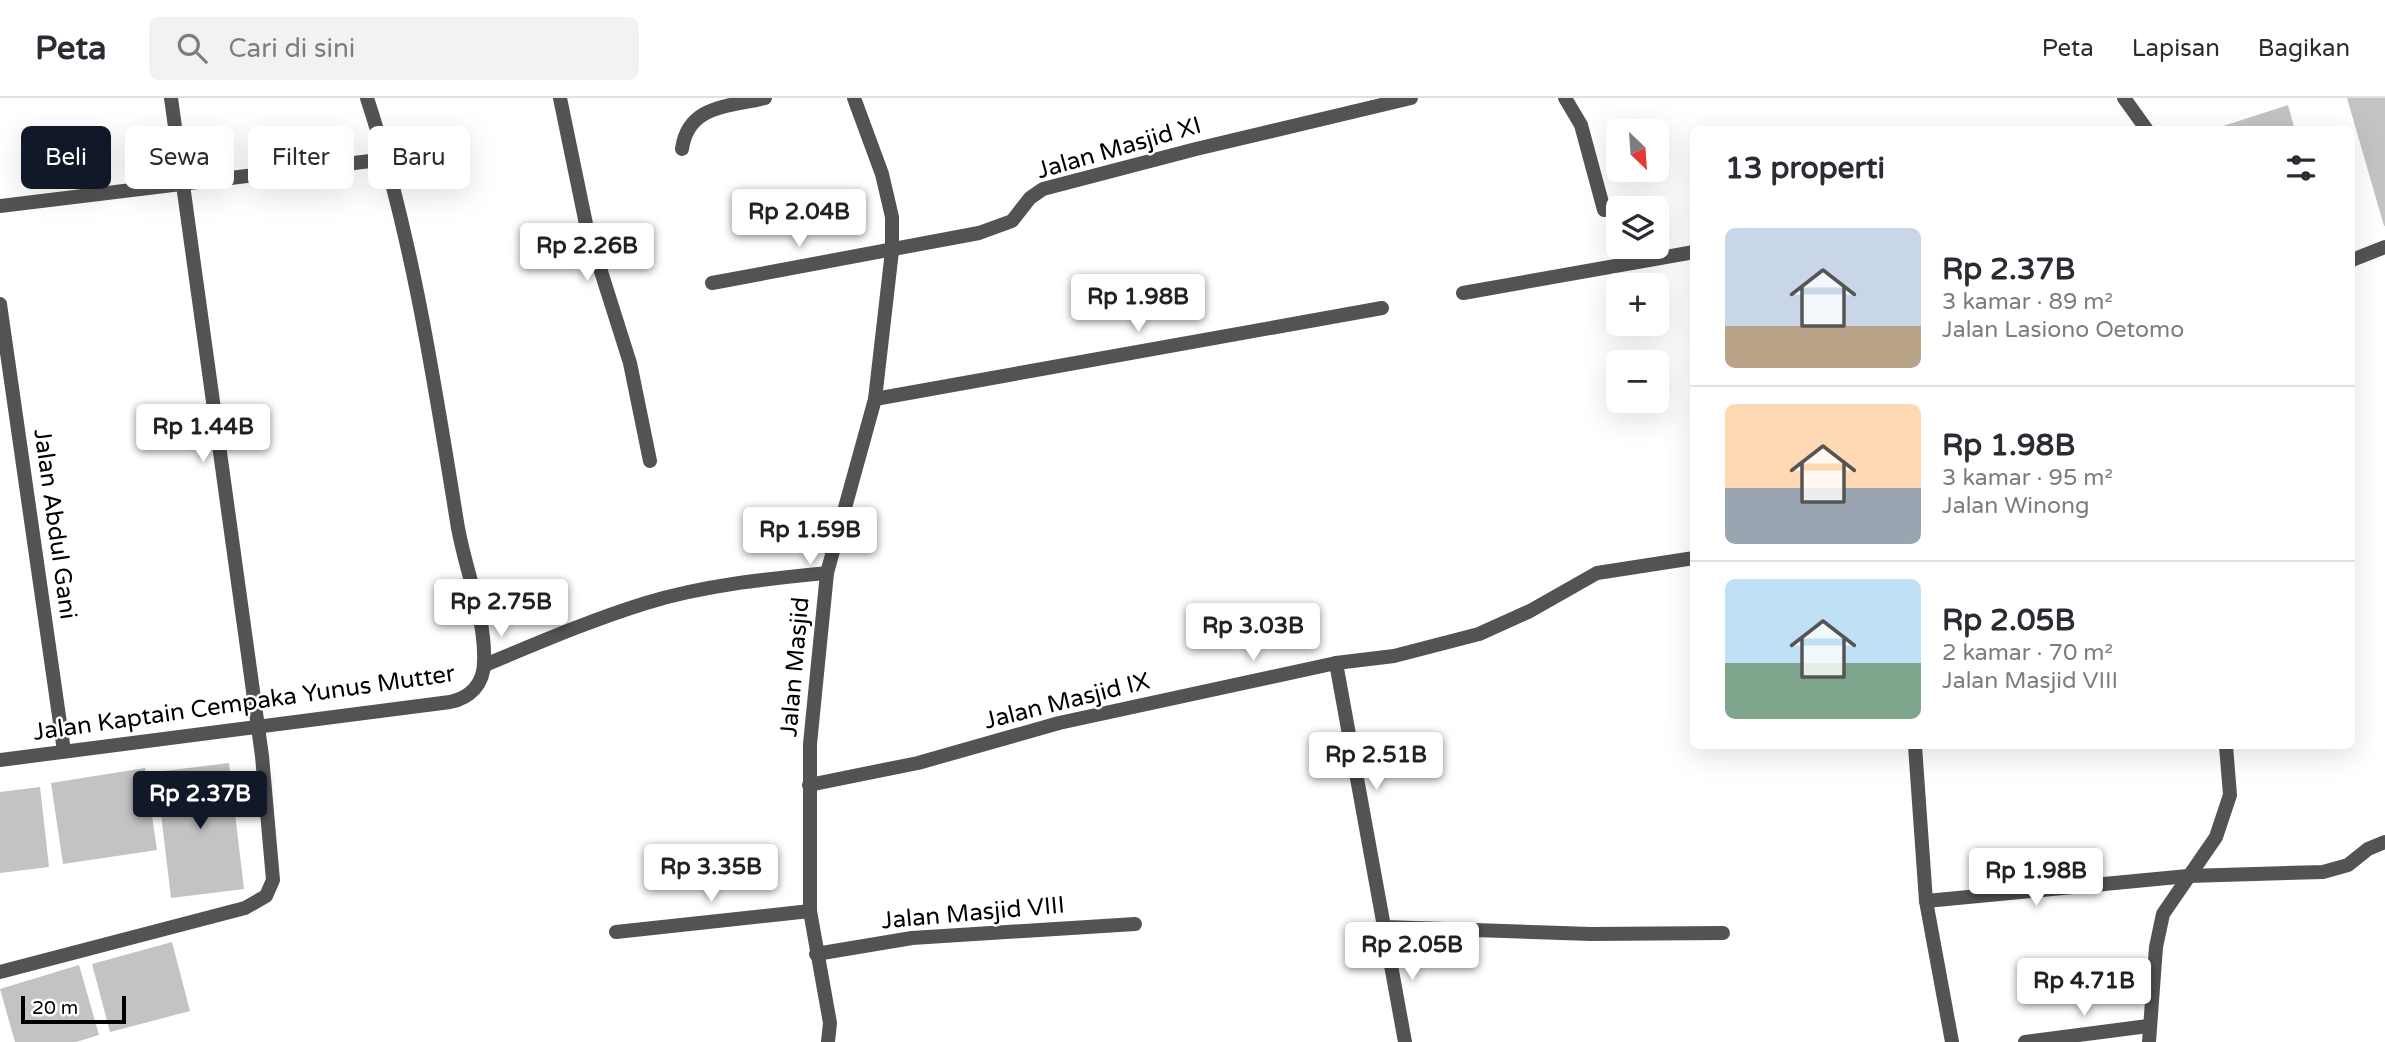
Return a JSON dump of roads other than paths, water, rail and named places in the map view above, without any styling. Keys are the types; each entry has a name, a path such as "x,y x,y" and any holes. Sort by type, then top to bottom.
{"street":[{"path":"171,98 174,126"},
{"name":"Jalan Kaptain Cempaka Yunus Mutter","path":"368,98 377,126"},
{"path":"560,98 586,224 630,363 650,461"},
{"path":"682,149 685,130 699,114 765,98"},
{"name":"Jalan Masjid","path":"828,1042 830,1023 810,911 810,744 827,573 875,399 892,251 892,218 882,174 853,98"},
{"name":"Jalan Masjid XI","path":"712,283 979,233 1013,221 1030,198 1043,189 1196,149 1411,98"},
{"path":"1565,98 1581,125 1604,210"},
{"path":"2124,98 2144,126"},
{"path":"234,178 368,161"},
{"path":"0,206 140,189"},
{"path":"0,972 245,908 267,896 273,880 258,729 182,189"},
{"name":"Jalan Kaptain Cempaka Yunus Mutter","path":"0,760 258,729 465,699 479,684 485,665 484,641 457,524 438,400 393,189"},
{"path":"2355,259 2385,247"},
{"path":"1463,293 1690,253"},
{"name":"Jalan Abdul Gani","path":"0,304 64,751"},
{"path":"875,399 1382,308"},
{"name":"Jalan Masjid IX","path":"809,785 918,763 1059,723 1336,663 1394,656 1479,634 1530,611 1597,573 1690,559"},
{"path":"485,665 648,602 707,588 827,573"},
{"path":"1336,663 1370,864 1385,927 1405,1042"},
{"path":"1915,749 1926,901 1952,1042"},
{"path":"2148,1042 2163,914 2216,837 2230,795 2226,749"},
{"path":"1926,901 2188,876 2323,872 2348,865 2368,849 2385,842"},
{"path":"616,932 810,911"},
{"name":"Jalan Masjid VIII","path":"816,954 912,938 1135,924"},
{"path":"1385,927 1591,934 1723,933"},
{"path":"2025,1042 2148,1026"}]}
